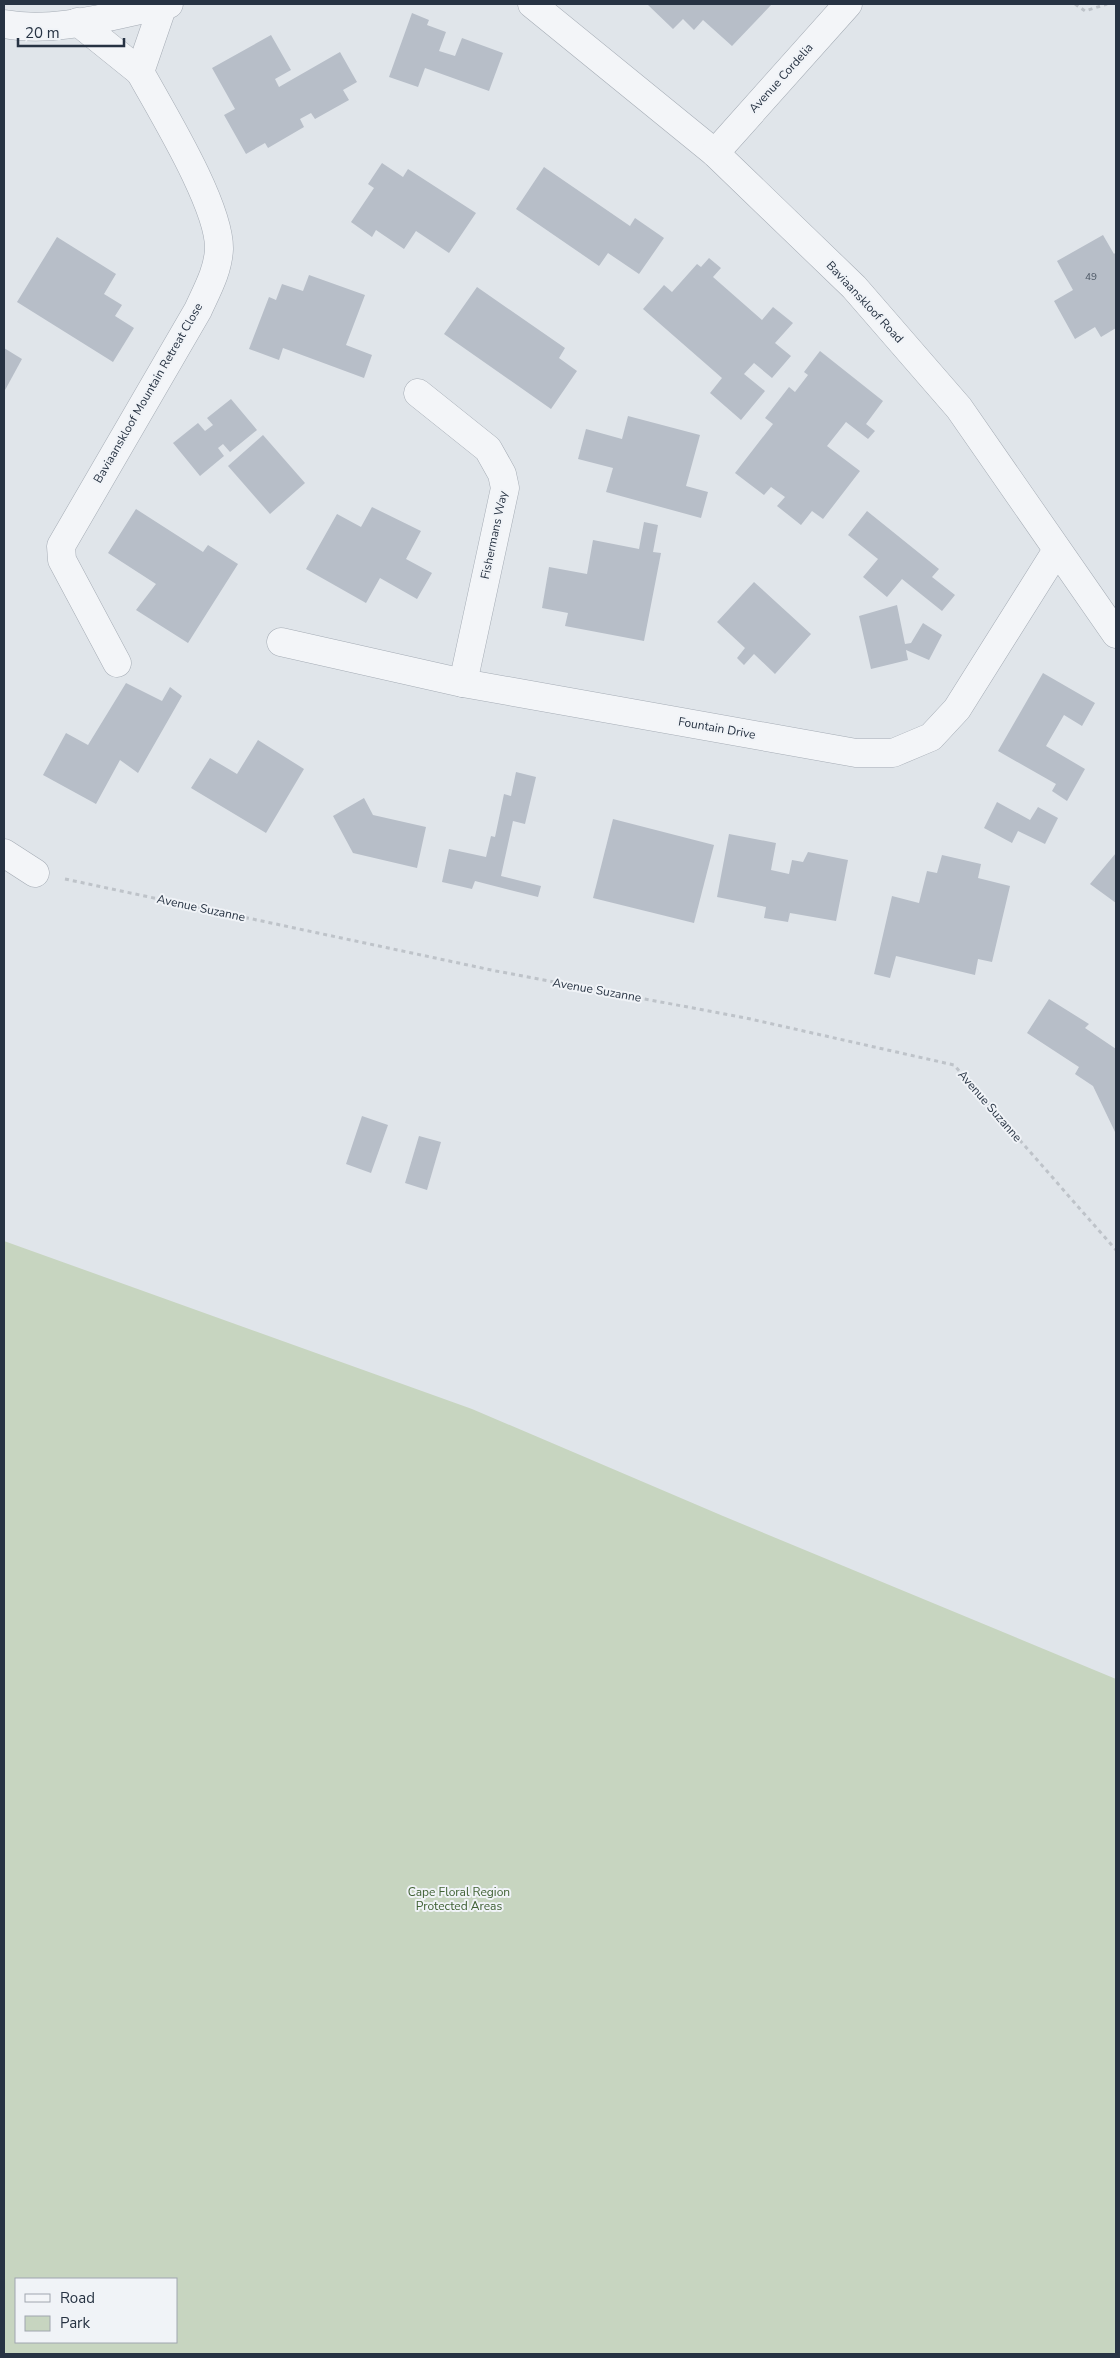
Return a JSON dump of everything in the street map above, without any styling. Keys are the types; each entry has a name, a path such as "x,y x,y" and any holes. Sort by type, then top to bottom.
{"street":[{"path":"4,24 26,28 78,22 166,4"},
{"path":"78,22 140,72 166,4"},
{"name":"Baviaanskloof Road","path":"532,4 715,153 854,287 959,408 1116,634"},
{"name":"Avenue Cordelia","path":"715,153 848,4"},
{"name":"Baviaanskloof Mountain Retreat Close","path":"117,663 62,560 61,546 198,310 216,270 219,248 214,221 196,176 140,72"},
{"name":"Fishermans Way","path":"418,393 488,449 502,474 505,488 463,683"},
{"name":"Fountain Drive","path":"281,642 463,683 856,753 893,753 931,737 957,708 1057,550"},
{"path":"4,854 35,873"}],"path":[{"path":"1076,4 1085,10 1107,4"},
{"name":"Avenue Suzanne","path":"35,873 496,971 746,1018 954,1065 1116,1250"}],"green space":[{"name":"Cape Floral Region Protected Areas","path":"4,1241 472,1409 723,1516 1116,1679 1116,2354 4,2354"}],"building":[{"path":"649,4 772,4 732,46 703,20 694,30 683,19 673,29"},
{"path":"412,13 429,20 427,25 446,32 439,51 455,56 462,38 503,53 489,91 425,68 418,87 389,77"},
{"path":"271,35 291,70 275,79 279,87 340,52 357,82 343,90 349,100 315,119 311,113 300,119 304,127 268,148 265,143 246,154 224,115 235,109 212,68"},
{"path":"382,163 403,177 408,169 476,213 449,253 416,231 404,249 376,230 372,237 351,222 374,188 368,184"},
{"path":"544,167 630,226 635,218 664,238 639,274 608,253 599,266 516,209"},
{"path":"1103,235 1114,254 1116,252 1116,328 1101,337 1095,327 1075,339 1054,301 1073,290 1057,261"},
{"path":"57,237 116,274 104,294 122,305 115,316 134,328 113,362 17,302"},
{"path":"709,258 721,268 713,277 762,320 773,307 793,323 775,343 791,356 772,378 754,363 744,374 765,391 741,420 710,393 722,378 643,309 664,285 672,292 697,264 701,267"},
{"path":"309,275 365,295 346,345 372,355 364,378 283,348 279,360 249,349 269,297 276,300 282,284 303,291"},
{"path":"477,287 565,348 559,358 577,371 551,409 444,334"},
{"path":"4,348 22,359 4,392"},
{"path":"820,351 883,401 866,424 875,431 868,439 846,422 827,446 860,471 823,519 812,511 801,525 777,506 785,497 771,487 764,495 735,473 773,424 765,418 789,387 795,392 808,375 804,372"},
{"path":"231,399 257,430 230,452 223,444 218,448 224,456 200,476 173,443 198,423 205,431 213,425 207,418"},
{"path":"628,416 700,435 686,486 708,492 701,518 606,492 613,468 578,459 586,429 622,439"},
{"path":"263,435 305,483 270,514 228,466"},
{"path":"372,507 421,531 406,559 432,573 417,599 380,578 366,603 306,569 337,514 361,527"},
{"path":"136,509 203,552 208,545 238,564 188,643 136,610 156,584 108,553"},
{"path":"867,511 939,569 932,577 955,595 942,611 902,579 887,597 863,577 878,559 848,535"},
{"path":"644,522 658,525 653,552 661,553 644,641 565,626 568,613 542,608 549,567 587,574 593,540 639,549"},
{"path":"754,582 811,634 775,674 754,654 744,665 737,658 745,648 717,622"},
{"path":"897,605 905,644 911,643 923,623 942,635 929,660 906,650 908,660 871,669 859,616"},
{"path":"1043,673 1095,703 1082,726 1064,715 1046,746 1085,769 1067,801 1052,791 1056,784 998,751"},
{"path":"126,683 162,701 170,687 182,696 138,773 120,760 96,804 43,775 66,733 88,745"},
{"path":"258,740 304,769 266,833 191,788 210,758 237,774"},
{"path":"516,772 536,777 525,824 513,821 501,876 541,886 538,897 475,881 472,889 442,882 449,849 486,857 491,836 495,837 504,794 511,796"},
{"path":"364,798 373,815 426,827 417,868 353,853 333,816"},
{"path":"997,802 1030,820 1038,807 1058,818 1045,844 1018,831 1012,843 984,828"},
{"path":"613,819 714,845 694,923 593,898"},
{"path":"729,834 776,843 771,870 789,874 792,860 803,862 808,852 848,860 836,921 790,913 788,922 764,918 766,907 717,897"},
{"path":"1116,853 1116,903 1090,884"},
{"path":"942,855 981,864 978,878 1010,886 992,962 978,959 975,975 896,956 890,978 874,974 892,896 919,903 927,871 937,873"},
{"path":"1049,999 1089,1024 1085,1028 1116,1049 1116,1134 1093,1086 1075,1074 1079,1067 1027,1033"},
{"path":"362,1116 388,1125 371,1173 346,1164"},
{"path":"419,1136 441,1142 427,1190 405,1183"}]}
